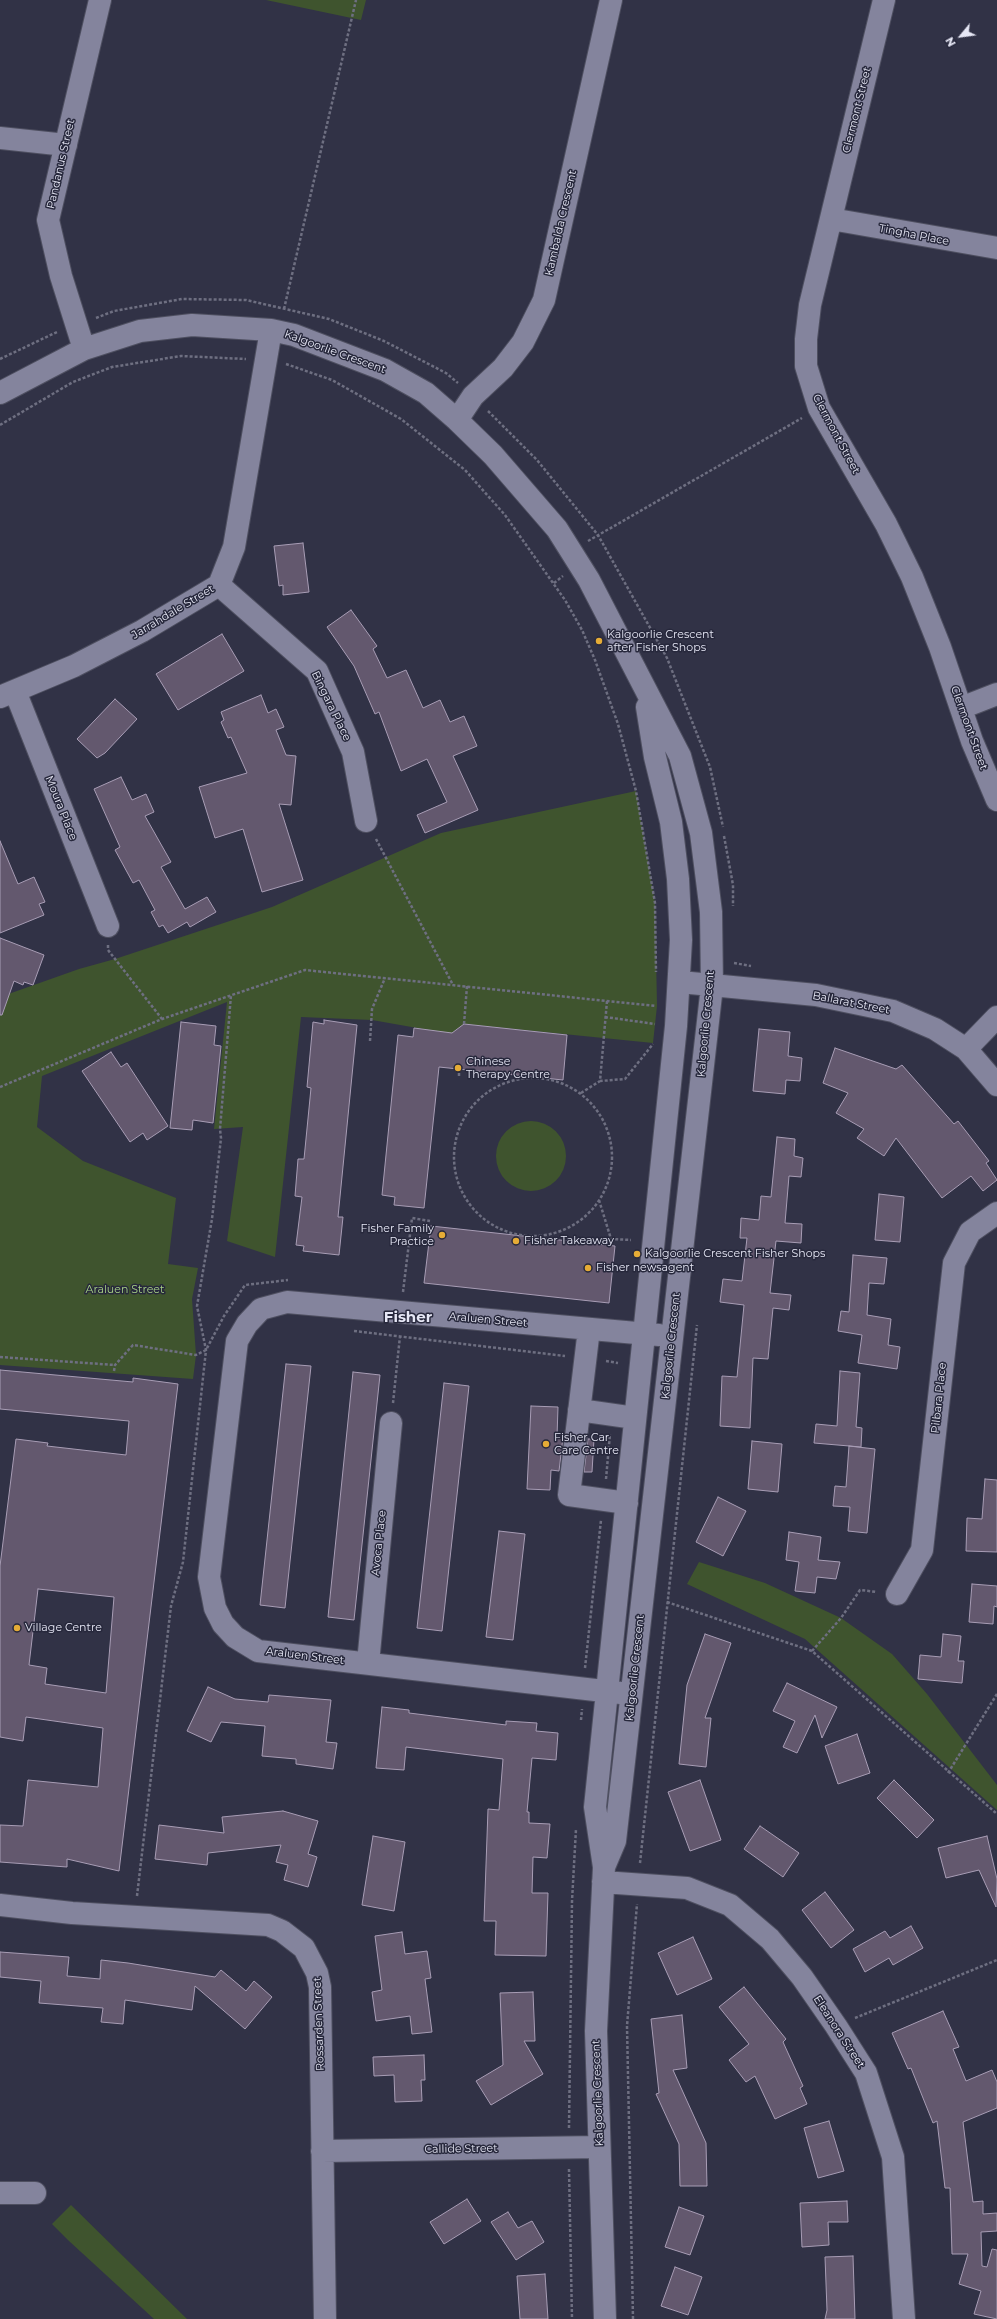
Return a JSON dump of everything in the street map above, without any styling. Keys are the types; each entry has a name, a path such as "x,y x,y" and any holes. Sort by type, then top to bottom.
{"street":[{"name":"Pandanus Street","path":"84,350 78,324 61,276 48,220 100,0"},
{"name":"Kambalda Crescent","path":"457,420 473,396 503,368 523,342 544,300 611,0"},
{"name":"Clermont Street","path":"884,0 810,305 806,339 806,366 819,408 886,524 912,577 940,647 972,741 997,800"},
{"path":"0,138 66,145"},
{"name":"Tingha Place","path":"831,219 997,248"},
{"name":"Kalgoorlie Crescent","path":"0,393 84,350 140,331 192,325 271,330 294,335 385,370 426,393 457,420 493,455 557,529 589,580 644,690 680,756 701,833 711,912 712,986 616,1841 603,1874"},
{"name":"Jarrahdale Street","path":"8,694 74,666 142,631 219,584 234,547 271,330"},
{"name":"Bingara Place","path":"219,584 317,671 353,752 366,821"},
{"name":"Kalgoorlie Crescent","path":"605,2319 596,2031 603,1874 595,1807 680,982 681,940 677,865 672,822 655,757 644,690"},
{"name":"Moura Place","path":"8,694 108,926"},
{"path":"961,708 997,694"},
{"name":"Ballarat Street","path":"680,982 816,995 893,1011 935,1029 966,1049 997,1085"},
{"path":"966,1049 997,1017"},
{"name":"Pilbara Place","path":"897,1594 922,1550 954,1263 970,1232 997,1214"},
{"name":"Araluen Street","path":"632,1694 258,1651 235,1637 223,1624 215,1608 208,1577 237,1340 247,1324 261,1309 287,1302 672,1337"},
{"path":"589,1329 569,1495 627,1503"},
{"path":"579,1410 635,1418"},
{"name":"Avoca Place","path":"368,1663 391,1423"},
{"name":"Eleanora Street","path":"603,1874 638,1886 687,1888 730,1905 770,1939 802,1977 836,2026 866,2073 892,2157 904,2319"},
{"name":"Rossarden Street","path":"0,1905 72,1913 268,1925 292,1937 304,1948 317,1973 320,1987 325,2319"},
{"name":"Callide Street","path":"322,2151 599,2147"},
{"path":"0,2193 35,2193"}],"path":[{"path":"284,309 356,0"},
{"path":"0,359 44,337 78,324"},
{"path":"0,425 73,382 112,367 181,356 266,360"},
{"path":"288,364 332,380 401,419 465,470 505,514 554,583 582,630 595,660 618,724 632,776 655,903 656,974"},
{"path":"554,583 565,575 570,551 819,408"},
{"path":"366,821 453,985"},
{"path":"108,926 108,950 162,1018"},
{"path":"0,1087 162,1018 305,970 657,1006 657,998"},
{"path":"370,1041 372,1009 385,978"},
{"path":"464,1024 467,986"},
{"path":"136,1904 171,1606 183,1562 206,1350 197,1306 212,1219 222,1138 220,1129 231,995"},
{"path":"600,1081 607,1001"},
{"path":"605,1016 655,1024"},
{"path":"581,1093 600,1081 625,1078 653,1043"},
{"path":"459,1076 460,1070"},
{"path":"533,1077 559,1081 581,1093 599,1112 610,1135 613,1161 608,1186 594,1208 575,1225 552,1235 525,1237 499,1230 476,1214 461,1192 453,1166 455,1139 465,1114 483,1094 507,1081 533,1077"},
{"path":"599,1200 611,1239 631,1240"},
{"path":"402,1296 412,1218 430,1221"},
{"path":"633,2319 627,2026 638,1886 697,1324"},
{"path":"347,1330 618,1363"},
{"path":"391,1423 400,1336"},
{"path":"114,1371 115,1366 133,1345 196,1355"},
{"path":"0,1357 115,1366"},
{"path":"812,1651 841,1618 860,1590 897,1594"},
{"path":"593,1594 617,1596"},
{"path":"643,1599 668,1602 812,1651 997,1814"},
{"path":"581,1728 583,1689"},
{"path":"948,1772 997,1694"},
{"path":"572,2319 568,2148 572,1901 576,1822"},
{"path":"836,2026 997,1960"}],"green space":[{"path":"266,0 366,0 361,20"},
{"path":"636,791 655,903 657,1006 653,1043 464,1024 451,1034 372,1020 301,1017 275,1257 227,1241 243,1127 214,1129 227,1002 42,1076 37,1127 83,1161 176,1198 168,1264 198,1268 192,1299 196,1355 193,1379 0,1365 0,997 79,969 115,959 272,907 441,833"},
{"path":"531,1121 544,1124 556,1131 563,1143 566,1156 563,1169 556,1181 544,1188 531,1191 518,1188 506,1181 499,1169 496,1156 499,1143 506,1131 518,1124"},
{"path":"699,1562 765,1583 841,1618 892,1654 927,1694 997,1785 997,1810 805,1639 687,1584"},
{"path":"71,2205 187,2319 154,2319 69,2241 52,2224"}],"building":[{"path":"303,543 309,592 283,595 283,585 279,586 274,546"},
{"path":"351,610 377,646 373,649 387,678 406,670 423,708 440,700 450,722 464,716 477,746 453,756 478,810 425,833 417,815 447,802 427,759 401,771 379,712 375,714 354,666 327,627"},
{"path":"222,634 244,671 178,710 156,674"},
{"path":"261,695 268,713 276,709 284,727 276,730 286,755 296,756 291,805 279,804 303,880 262,892 243,829 215,838 199,787 247,773 231,737 228,738 221,722 224,720 221,712"},
{"path":"115,699 137,719 105,753 97,758 77,739"},
{"path":"121,777 132,800 146,794 154,812 145,816 171,862 161,867 185,909 207,897 216,912 190,927 187,922 168,933 163,925 159,927 151,912 155,910 139,880 133,883 115,850 120,847 94,789"},
{"path":"0,841 18,884 34,877 45,902 39,904 44,915 0,933"},
{"path":"0,938 44,955 33,985 24,982 23,985 14,981 2,1015 0,1015"},
{"path":"324,1020 357,1025 338,1217 343,1217 339,1255 303,1251 304,1246 296,1245 302,1197 295,1196 298,1159 304,1159 311,1088 307,1087 313,1022 324,1024"},
{"path":"181,1022 216,1026 214,1045 221,1046 213,1123 193,1120 192,1130 170,1128"},
{"path":"464,1024 567,1035 563,1080 439,1067 424,1208 394,1205 395,1197 382,1195 398,1035 413,1037 414,1028 452,1033"},
{"path":"759,1029 790,1032 788,1056 802,1058 800,1081 786,1080 785,1094 753,1091"},
{"path":"835,1048 896,1069 902,1065 954,1124 958,1121 989,1161 986,1163 997,1180 983,1191 971,1176 942,1198 896,1138 884,1156 857,1138 864,1129 836,1113 848,1093 823,1083"},
{"path":"111,1052 121,1067 127,1063 168,1126 147,1140 143,1133 130,1142 82,1071"},
{"path":"777,1137 795,1139 794,1156 803,1158 801,1177 789,1176 785,1223 802,1224 801,1243 776,1241 770,1293 791,1295 789,1310 773,1308 768,1359 753,1358 750,1428 720,1426 722,1376 737,1377 744,1305 720,1302 723,1279 742,1281 747,1238 740,1238 741,1218 759,1220 761,1196 771,1197"},
{"path":"879,1194 904,1197 900,1242 875,1240"},
{"path":"431,1226 615,1246 609,1303 424,1283"},
{"path":"853,1255 887,1258 884,1284 869,1283 867,1315 891,1319 888,1345 900,1347 897,1369 858,1363 862,1335 838,1331 841,1311 849,1312"},
{"path":"286,1364 311,1366 285,1608 260,1605"},
{"path":"0,1370 133,1382 133,1378 178,1384 119,1871 67,1859 67,1867 0,1862 0,1825 23,1826 28,1780 98,1787 103,1728 26,1717 23,1741 0,1737 0,1566 16,1439 48,1443 47,1446 126,1455 129,1421 0,1409","holes":["38,1589 114,1597 106,1693 45,1684 47,1668 29,1665"]},
{"path":"840,1371 860,1373 856,1427 862,1428 861,1447 814,1443 816,1424 837,1426"},
{"path":"353,1372 380,1375 354,1620 328,1617"},
{"path":"444,1383 469,1386 442,1631 417,1628"},
{"path":"531,1406 558,1407 557,1437 563,1437 559,1471 551,1470 550,1490 527,1489"},
{"path":"588,1439 594,1439 592,1472 584,1472"},
{"path":"752,1441 782,1444 778,1492 748,1489"},
{"path":"849,1446 875,1449 867,1533 848,1531 850,1507 833,1506 835,1486 846,1487"},
{"path":"985,1479 997,1480 997,1552 966,1551 967,1518 982,1519"},
{"path":"718,1497 746,1511 723,1556 696,1542"},
{"path":"499,1531 525,1534 513,1640 486,1637"},
{"path":"789,1532 821,1537 818,1560 840,1562 836,1579 817,1577 815,1593 795,1591 799,1562 786,1560"},
{"path":"972,1584 997,1586 997,1607 994,1606 993,1624 969,1622"},
{"path":"705,1634 731,1643 705,1718 711,1718 706,1767 679,1764 687,1685"},
{"path":"943,1634 961,1636 958,1661 964,1661 962,1683 918,1679 920,1655 941,1657"},
{"path":"787,1683 837,1707 822,1738 815,1715 797,1753 783,1747 795,1721 773,1711"},
{"path":"208,1687 235,1699 268,1702 269,1695 331,1700 326,1742 337,1743 333,1769 296,1764 296,1759 262,1756 265,1726 221,1722 211,1742 187,1731"},
{"path":"382,1707 409,1710 409,1713 506,1725 506,1721 537,1723 536,1731 558,1733 556,1760 532,1758 527,1812 529,1812 529,1823 550,1824 547,1858 533,1857 532,1893 548,1893 546,1956 495,1955 496,1921 484,1921 488,1809 499,1810 503,1759 406,1747 404,1770 376,1768"},
{"path":"857,1734 870,1773 838,1784 825,1746"},
{"path":"700,1780 721,1840 690,1851 668,1792"},
{"path":"894,1780 934,1820 917,1838 877,1798"},
{"path":"283,1811 318,1821 308,1854 317,1857 308,1887 284,1880 288,1865 276,1862 281,1845 208,1853 207,1865 155,1859 159,1825 224,1833 222,1817"},
{"path":"760,1826 799,1853 783,1877 744,1849"},
{"path":"373,1836 405,1842 394,1911 362,1905"},
{"path":"987,1836 997,1879 996,1907 979,1870 946,1878 938,1848"},
{"path":"825,1892 854,1930 831,1948 802,1910"},
{"path":"911,1926 923,1948 893,1965 889,1958 865,1972 853,1949 885,1931 890,1938"},
{"path":"402,1932 405,1954 427,1951 431,1978 425,1979 432,2032 412,2034 410,2016 376,2021 372,1992 382,1990 375,1936"},
{"path":"693,1937 712,1979 677,1995 658,1953"},
{"path":"0,1952 69,1957 67,1976 100,1979 101,1960 215,1977 221,1970 246,1991 254,1981 272,1997 245,2029 195,1986 192,2010 125,2000 123,2024 101,2022 103,2008 39,2003 41,1981 0,1977"},
{"path":"744,1987 786,2039 783,2042 803,2086 800,2088 807,2104 775,2119 755,2076 746,2082 729,2060 749,2044 719,2007"},
{"path":"533,1992 535,2041 524,2041 543,2074 491,2105 476,2081 503,2065 500,1993"},
{"path":"943,2011 959,2047 953,2049 966,2081 992,2070 997,2082 997,2108 963,2122 973,2202 983,2201 983,2214 997,2213 997,2231 981,2232 982,2266 987,2267 992,2249 997,2250 997,2319 974,2314 981,2291 959,2284 968,2254 952,2254 950,2188 945,2188 937,2121 933,2123 911,2068 908,2069 892,2033"},
{"path":"682,2015 687,2068 673,2070 706,2143 707,2186 680,2186 679,2144 656,2094 659,2093 651,2019"},
{"path":"424,2055 425,2080 421,2080 422,2101 395,2102 394,2075 374,2076 373,2057"},
{"path":"829,2121 844,2171 818,2178 804,2128"},
{"path":"467,2199 481,2221 444,2244 430,2222"},
{"path":"847,2201 848,2222 828,2222 829,2245 802,2247 800,2203"},
{"path":"679,2207 704,2216 690,2255 665,2247"},
{"path":"508,2212 518,2228 532,2221 544,2242 516,2260 491,2222"},
{"path":"853,2256 855,2319 825,2319 827,2310 825,2257"},
{"path":"675,2267 702,2277 688,2315 661,2306"},
{"path":"545,2274 548,2319 520,2319 517,2276"}],"place":[{"name":"Kalgoorlie Crescent after Fisher Shops","path":"599,641"},
{"name":"Chinese Therapy Centre","path":"458,1068"},
{"name":"Fisher Family Practice","path":"442,1235"},
{"name":"Fisher Takeaway","path":"516,1241"},
{"name":"Kalgoorlie Crescent Fisher Shops","path":"637,1254"},
{"name":"Fisher newsagent","path":"588,1268"},
{"name":"Fisher Car Care Centre","path":"546,1444"},
{"name":"Village Centre","path":"17,1628"}],"district":[{"name":"Fisher","path":"408,1318"}]}
